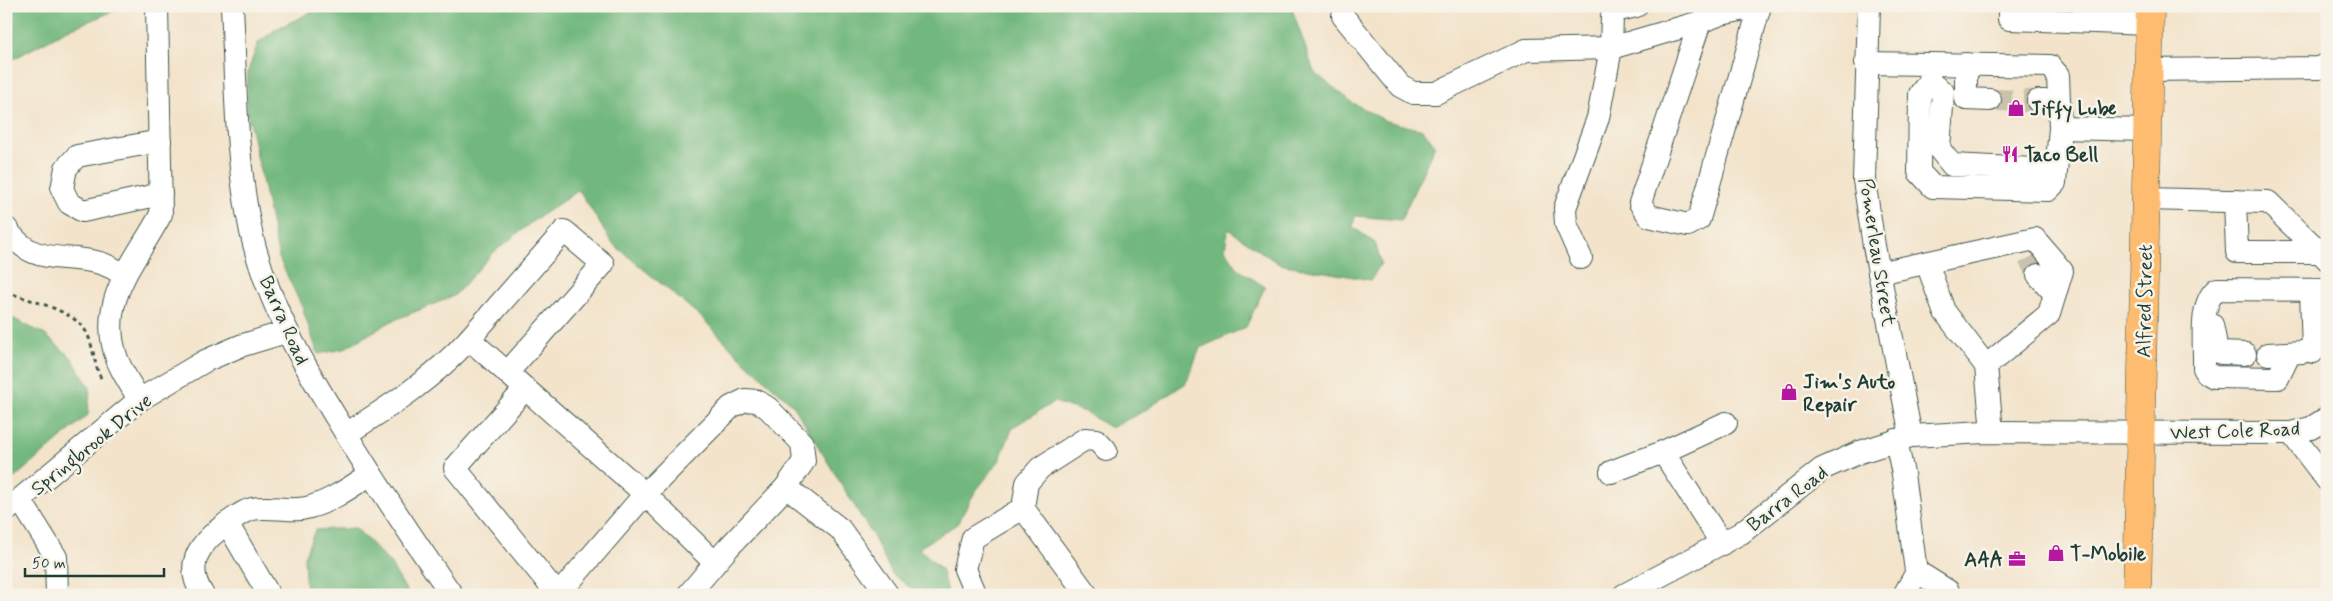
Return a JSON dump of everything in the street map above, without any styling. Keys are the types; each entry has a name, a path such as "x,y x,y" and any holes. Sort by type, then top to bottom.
{"main road":[{"name":"Alfred Street","path":"2137,595 2150,15"}],"street":[{"path":"139,400 118,360 112,343 111,312 124,275 161,214 157,6"},
{"name":"Barra Road","path":"232,6 236,124 241,176 259,259 286,332 371,474 452,595"},
{"path":"1581,258 1566,224 1565,208 1598,118 1611,48 1612,16 1619,10 1636,6"},
{"path":"1343,16 1400,86 1413,93 1436,94 1526,50 1611,48 1712,14 1759,6 1699,219 1688,226 1649,216 1640,203 1712,14"},
{"name":"Pomerleau Street","path":"1869,6 1864,180 1880,272 1904,438 1903,474 1917,572"},
{"path":"2009,6 2009,19 2094,14 2150,15"},
{"path":"1866,63 1929,73 1966,64 2050,66 2058,74 2048,101 2060,128 2055,183 2048,190 1933,187 1919,172 1920,94 1929,73"},
{"path":"1966,64 1966,99 1990,100"},
{"path":"2148,70 2318,68 2327,65"},
{"path":"1929,73 1942,92 1939,149 1952,165 2056,170"},
{"path":"2060,128 2148,130"},
{"path":"160,141 77,156 66,168 62,188 68,202 83,211 160,194"},
{"path":"2146,199 2268,202 2323,256"},
{"path":"2235,201 2236,252 2323,256"},
{"path":"6,228 16,243 42,256 96,262 107,265 124,275"},
{"path":"346,434 420,386 450,360 564,231 603,264 506,373"},
{"path":"1986,366 2049,314 2062,271 2035,239 2029,259"},
{"path":"1880,272 1927,263 2029,259"},
{"path":"2029,259 2055,294"},
{"path":"1927,263 1944,311 1986,366 1992,432"},
{"path":"2268,354 2320,351 2319,290 2217,289 2204,313 2204,368 2207,373 2214,377 2278,378 2290,353"},
{"path":"2210,299 2217,350 2221,353 2245,354"},
{"name":"Springbrook Drive","path":"14,506 139,400 214,357 240,346 286,332"},
{"path":"469,339 645,494 715,563"},
{"path":"525,389 455,468 558,595 645,494 731,407 745,400 757,401 768,408 802,443 804,461 786,487 715,563 688,595"},
{"name":"West Cole Road","path":"2140,432 2291,433 2311,428 2327,418"},
{"path":"1611,472 1663,452 1726,423"},
{"name":"Barra Road","path":"1624,595 1722,544 1758,521 1798,485 1822,468 1853,454 1904,438 1938,433 2140,432"},
{"path":"2291,433 2327,480"},
{"path":"1087,595 1023,508 1027,483 1040,468 1085,439 1097,440 1106,450"},
{"path":"1663,452 1722,544"},
{"path":"203,595 195,574 198,552 207,538 227,523 252,509 289,510 310,508 324,502 371,474"},
{"path":"786,487 840,529 888,595"},
{"path":"14,506 56,557 57,595"},
{"path":"976,595 965,569 972,538 1023,508"},
{"path":"227,523 269,595"},
{"path":"1904,595 1917,572 1948,591 1949,595"}],"path":[{"path":"6,292 76,320 86,331 96,370 108,384"}],"green space":[{"path":"6,6 119,6 119,9 67,30 6,63"},
{"path":"324,6 1291,6 1314,72 1353,103 1386,121 1423,130 1435,145 1401,220 1355,216 1353,227 1375,243 1381,263 1371,280 1279,264 1228,229 1225,249 1238,269 1265,287 1246,327 1200,348 1186,383 1144,411 1111,428 1085,412 1054,402 1013,427 999,461 975,492 957,524 919,548 941,569 948,595 920,595 892,574 873,536 793,405 744,361 700,316 612,243 579,190 533,221 493,253 454,296 392,321 343,349 318,354 302,307 279,258 247,110 248,71 258,43 276,29"},
{"path":"6,315 44,334 71,357 90,388 88,415 6,485"},
{"path":"356,528 390,563 409,595 306,595 304,557 315,530"}],"tunnel":[{"path":"1990,100 2038,101"},
{"path":"2029,258 2038,275"}],"place":[{"name":"Jiffy Lube","path":"2016,108"},
{"name":"Taco Bell","path":"2010,154"},
{"name":"Jim's Auto Repair","path":"1789,392"},
{"name":"T-Mobile","path":"2056,553"},
{"name":"AAA","path":"2017,559"}]}
